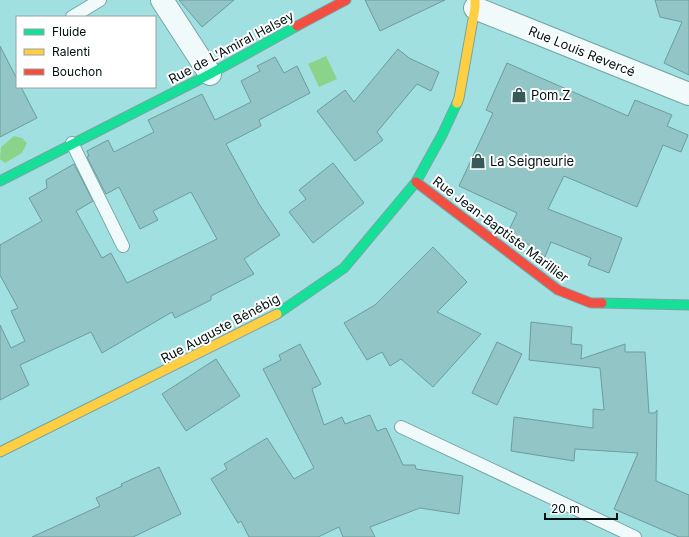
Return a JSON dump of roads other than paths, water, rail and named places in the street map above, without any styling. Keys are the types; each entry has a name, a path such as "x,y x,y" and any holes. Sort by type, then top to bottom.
{"street":[{"path":"162,0 210,74"},
{"name":"Rue de L'Amiral Halsey","path":"0,181 210,74 346,0"},
{"name":"Rue Louis Revercé","path":"475,4 689,94"},
{"name":"Rue Auguste Bénébig","path":"0,452 274,317 344,268 416,182 442,136 459,98 475,4"},
{"name":"Rue Jean-Baptiste Marillier","path":"416,182 558,290 591,303 689,305"}],"lane":[{"path":"74,16 100,0"},
{"path":"72,143 123,246"},
{"path":"401,427 635,537"}],"place":[{"name":"Pom.Z","path":"519,95"},
{"name":"La Seigneurie","path":"478,161"}]}
